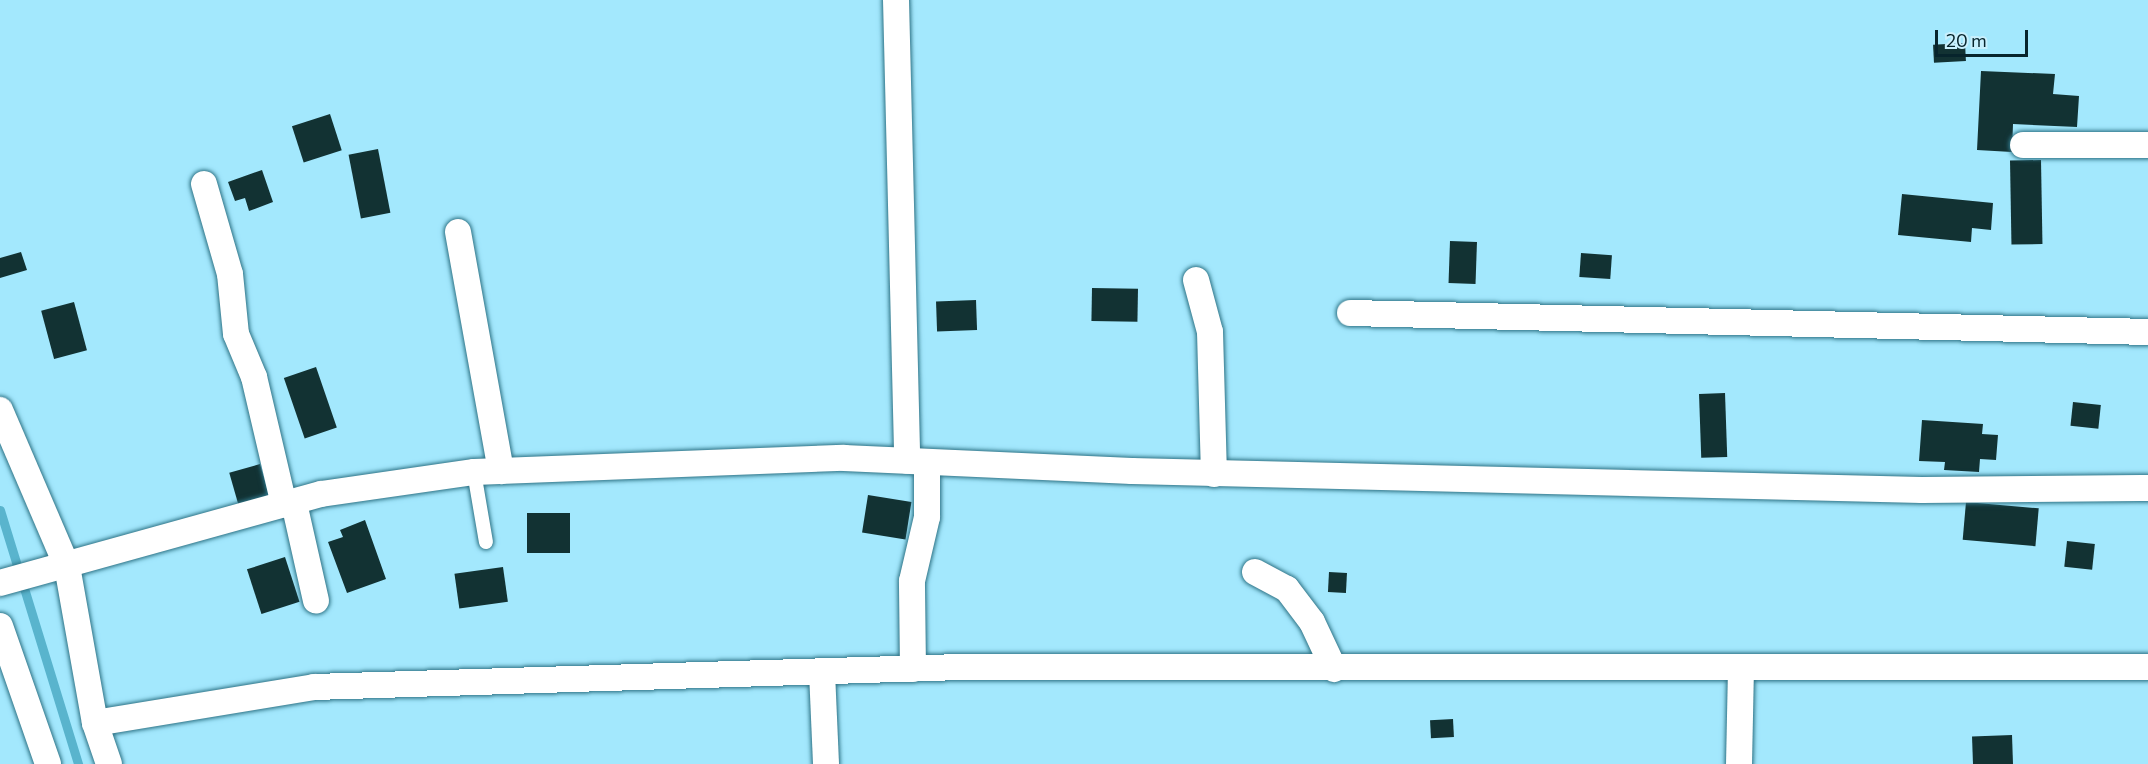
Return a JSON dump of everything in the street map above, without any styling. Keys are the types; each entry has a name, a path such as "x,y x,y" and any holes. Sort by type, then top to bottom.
{"street":[{"path":"896,0 917,462 927,517 912,581 914,669"},
{"path":"2024,145 2148,145"},
{"path":"204,184 230,274 236,334 254,377 316,601"},
{"path":"458,232 501,471"},
{"path":"1196,280 1210,332 1214,474"},
{"path":"1350,313 2148,332"},
{"path":"0,410 67,566 95,723 109,764"},
{"path":"5,582 289,504 383,483 474,472 844,458 1214,474 1922,490 2148,488"},
{"path":"1255,572 1287,589 1312,622 1334,669"},
{"path":"0,626 48,764"},
{"path":"95,723 314,687 914,669 2148,668"},
{"path":"1739,764 1741,669"},
{"path":"822,672 826,764"}],"lane":[{"path":"474,472 486,542"}],"building":[{"path":"1965,43 1966,61 1934,63 1933,45"},
{"path":"1981,71 2055,74 2053,94 2079,96 2077,127 2013,124 2012,152 1977,150"},
{"path":"330,114 342,150 304,163 292,126"},
{"path":"378,149 390,213 361,219 349,155"},
{"path":"2041,160 2042,244 2011,245 2010,161"},
{"path":"262,170 273,202 249,211 245,198 235,201 228,182"},
{"path":"1902,194 1993,203 1991,230 1972,228 1971,242 1898,235"},
{"path":"1450,241 1477,242 1476,284 1449,283"},
{"path":"21,252 27,270 0,278 0,258"},
{"path":"1581,253 1612,255 1610,279 1579,277"},
{"path":"1092,288 1138,289 1137,322 1091,321"},
{"path":"976,300 977,330 937,331 936,301"},
{"path":"74,302 87,350 54,359 41,311"},
{"path":"316,367 337,428 305,439 284,378"},
{"path":"1725,393 1727,457 1701,458 1699,394"},
{"path":"2073,402 2101,405 2098,429 2070,426"},
{"path":"1922,420 1983,424 1982,434 1998,435 1996,460 1980,459 1979,472 1944,470 1945,462 1919,461"},
{"path":"260,464 269,496 238,505 229,473"},
{"path":"868,495 911,502 906,539 862,533"},
{"path":"1966,502 2039,508 2035,546 1963,540"},
{"path":"527,513 570,513 570,553 527,553"},
{"path":"365,520 386,579 347,593 328,542 343,537 340,530"},
{"path":"2067,541 2095,544 2092,570 2064,567"},
{"path":"285,557 300,602 261,614 247,569"},
{"path":"503,567 508,602 459,608 454,574"},
{"path":"1329,572 1347,573 1346,593 1328,592"},
{"path":"1453,719 1454,737 1431,738 1430,720"},
{"path":"2012,735 2013,764 1973,764 1972,736"}],"waterway":[{"path":"0,510 78,764"}]}
